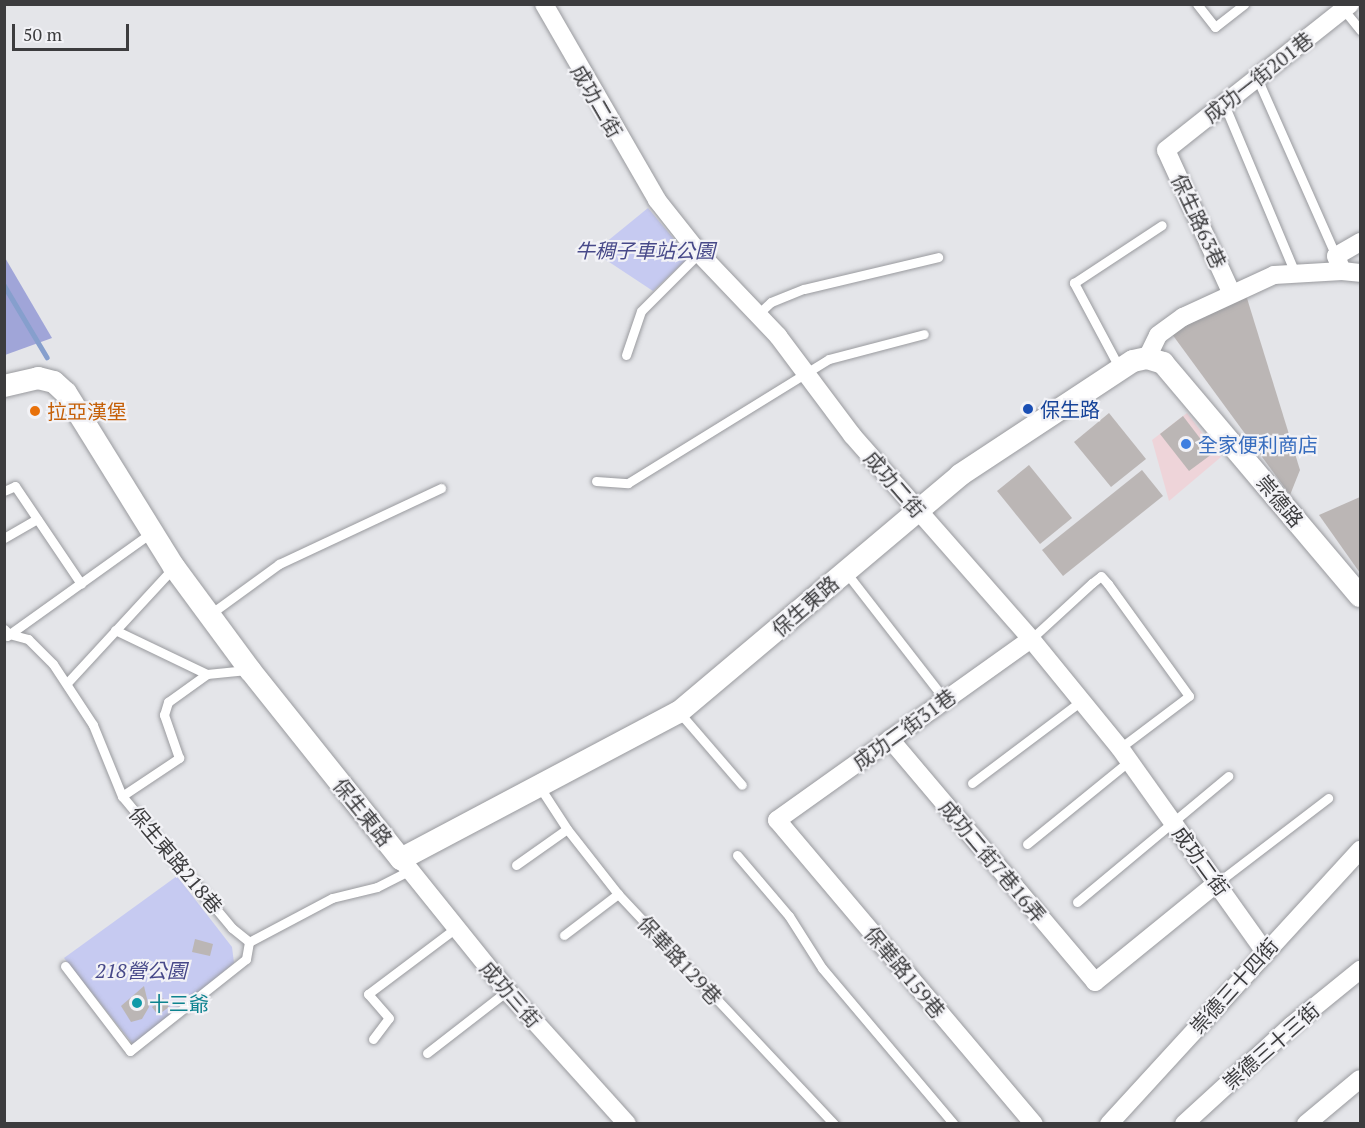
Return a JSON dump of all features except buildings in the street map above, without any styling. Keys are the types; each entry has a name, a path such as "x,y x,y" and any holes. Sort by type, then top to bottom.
{"street":[{"name":"成功二街","path":"544,4 629,158 699,253 757,315 852,435 1031,639 1080,702 1125,754 1264,951"},
{"name":"成功一街201巷","path":"1166,150 1347,7"},
{"name":"保生路63巷","path":"1166,150 1231,292"},
{"path":"917,508 960,475 1120,369 1147,358 1158,335 1183,317 1231,292 1274,275 1296,276 1339,263 1360,242"},
{"path":"1339,263 1360,273"},
{"name":"崇德路","path":"1147,358 1163,363 1360,596"},
{"name":"保生東路","path":"4,386 38,378 54,382 66,393 174,567 250,670 405,865 539,786 679,712 917,508"},
{"name":"成功二街31巷","path":"777,820 1031,639"},
{"name":"成功二街7巷16弄","path":"890,739 1095,982 1217,884"},
{"name":"保華路159巷","path":"777,820 1034,1124"},
{"name":"崇德三十四街","path":"1109,1124 1264,951 1360,850"},
{"name":"成功三街","path":"405,865 507,991 627,1124"},
{"name":"崇德三十三街","path":"1184,1124 1291,1026 1360,970"},
{"path":"1306,1124 1360,1079"}],"lane":[{"path":"1197,4 1215,27 1244,4"},
{"path":"1347,7 1360,30"},
{"path":"1257,78 1339,263"},
{"path":"1224,104 1296,276"},
{"path":"1120,369 1074,283 1162,225"},
{"path":"626,356 640,311 699,253"},
{"path":"757,315 771,302 804,289 938,257"},
{"path":"596,481 628,483 688,449 805,373 829,360 924,333"},
{"path":"4,491 15,486 81,584"},
{"path":"209,615 279,564 441,489"},
{"path":"4,538 38,519"},
{"path":"6,633 81,584 151,533"},
{"path":"67,683 174,567"},
{"path":"845,571 945,700"},
{"path":"1026,844 1189,696 1101,576 1031,639"},
{"path":"115,630 207,674"},
{"name":"保生東路218巷","path":"6,633 28,639 67,683 93,725 122,796 232,928 249,942"},
{"path":"122,796 179,758 164,715 168,702 207,674 250,670"},
{"path":"972,783 1080,702"},
{"path":"679,712 742,785"},
{"path":"1077,902 1171,820 1228,776"},
{"name":"保華路129巷","path":"539,786 567,829 618,894 834,1124"},
{"path":"1217,884 1328,798"},
{"path":"516,865 567,829"},
{"path":"737,855 789,916 822,968 954,1124"},
{"path":"65,966 130,1051 246,959 249,942 332,898 377,887 405,865"},
{"path":"564,935 618,894"},
{"path":"373,1039 389,1018 368,994 456,928"},
{"path":"427,1053 507,991"}],"shaded area":[{"path":"4,256 52,338 5,355 4,355"},
{"path":"1187,413 1221,457 1169,501 1152,440"}],"green space":[{"name":"牛稠子車站公園","path":"648,208 689,257 653,291 594,252"},
{"name":"218營公園","path":"177,876 232,947 234,963 137,1043 132,1043 64,958"}],"waterway":[{"path":"4,285 47,357"}],"place":[{"name":"保生路","path":"1028,409"},
{"name":"拉亞漢堡","path":"35,411"},
{"name":"全家便利商店","path":"1186,444"},
{"name":"十三爺","path":"137,1003"}]}
